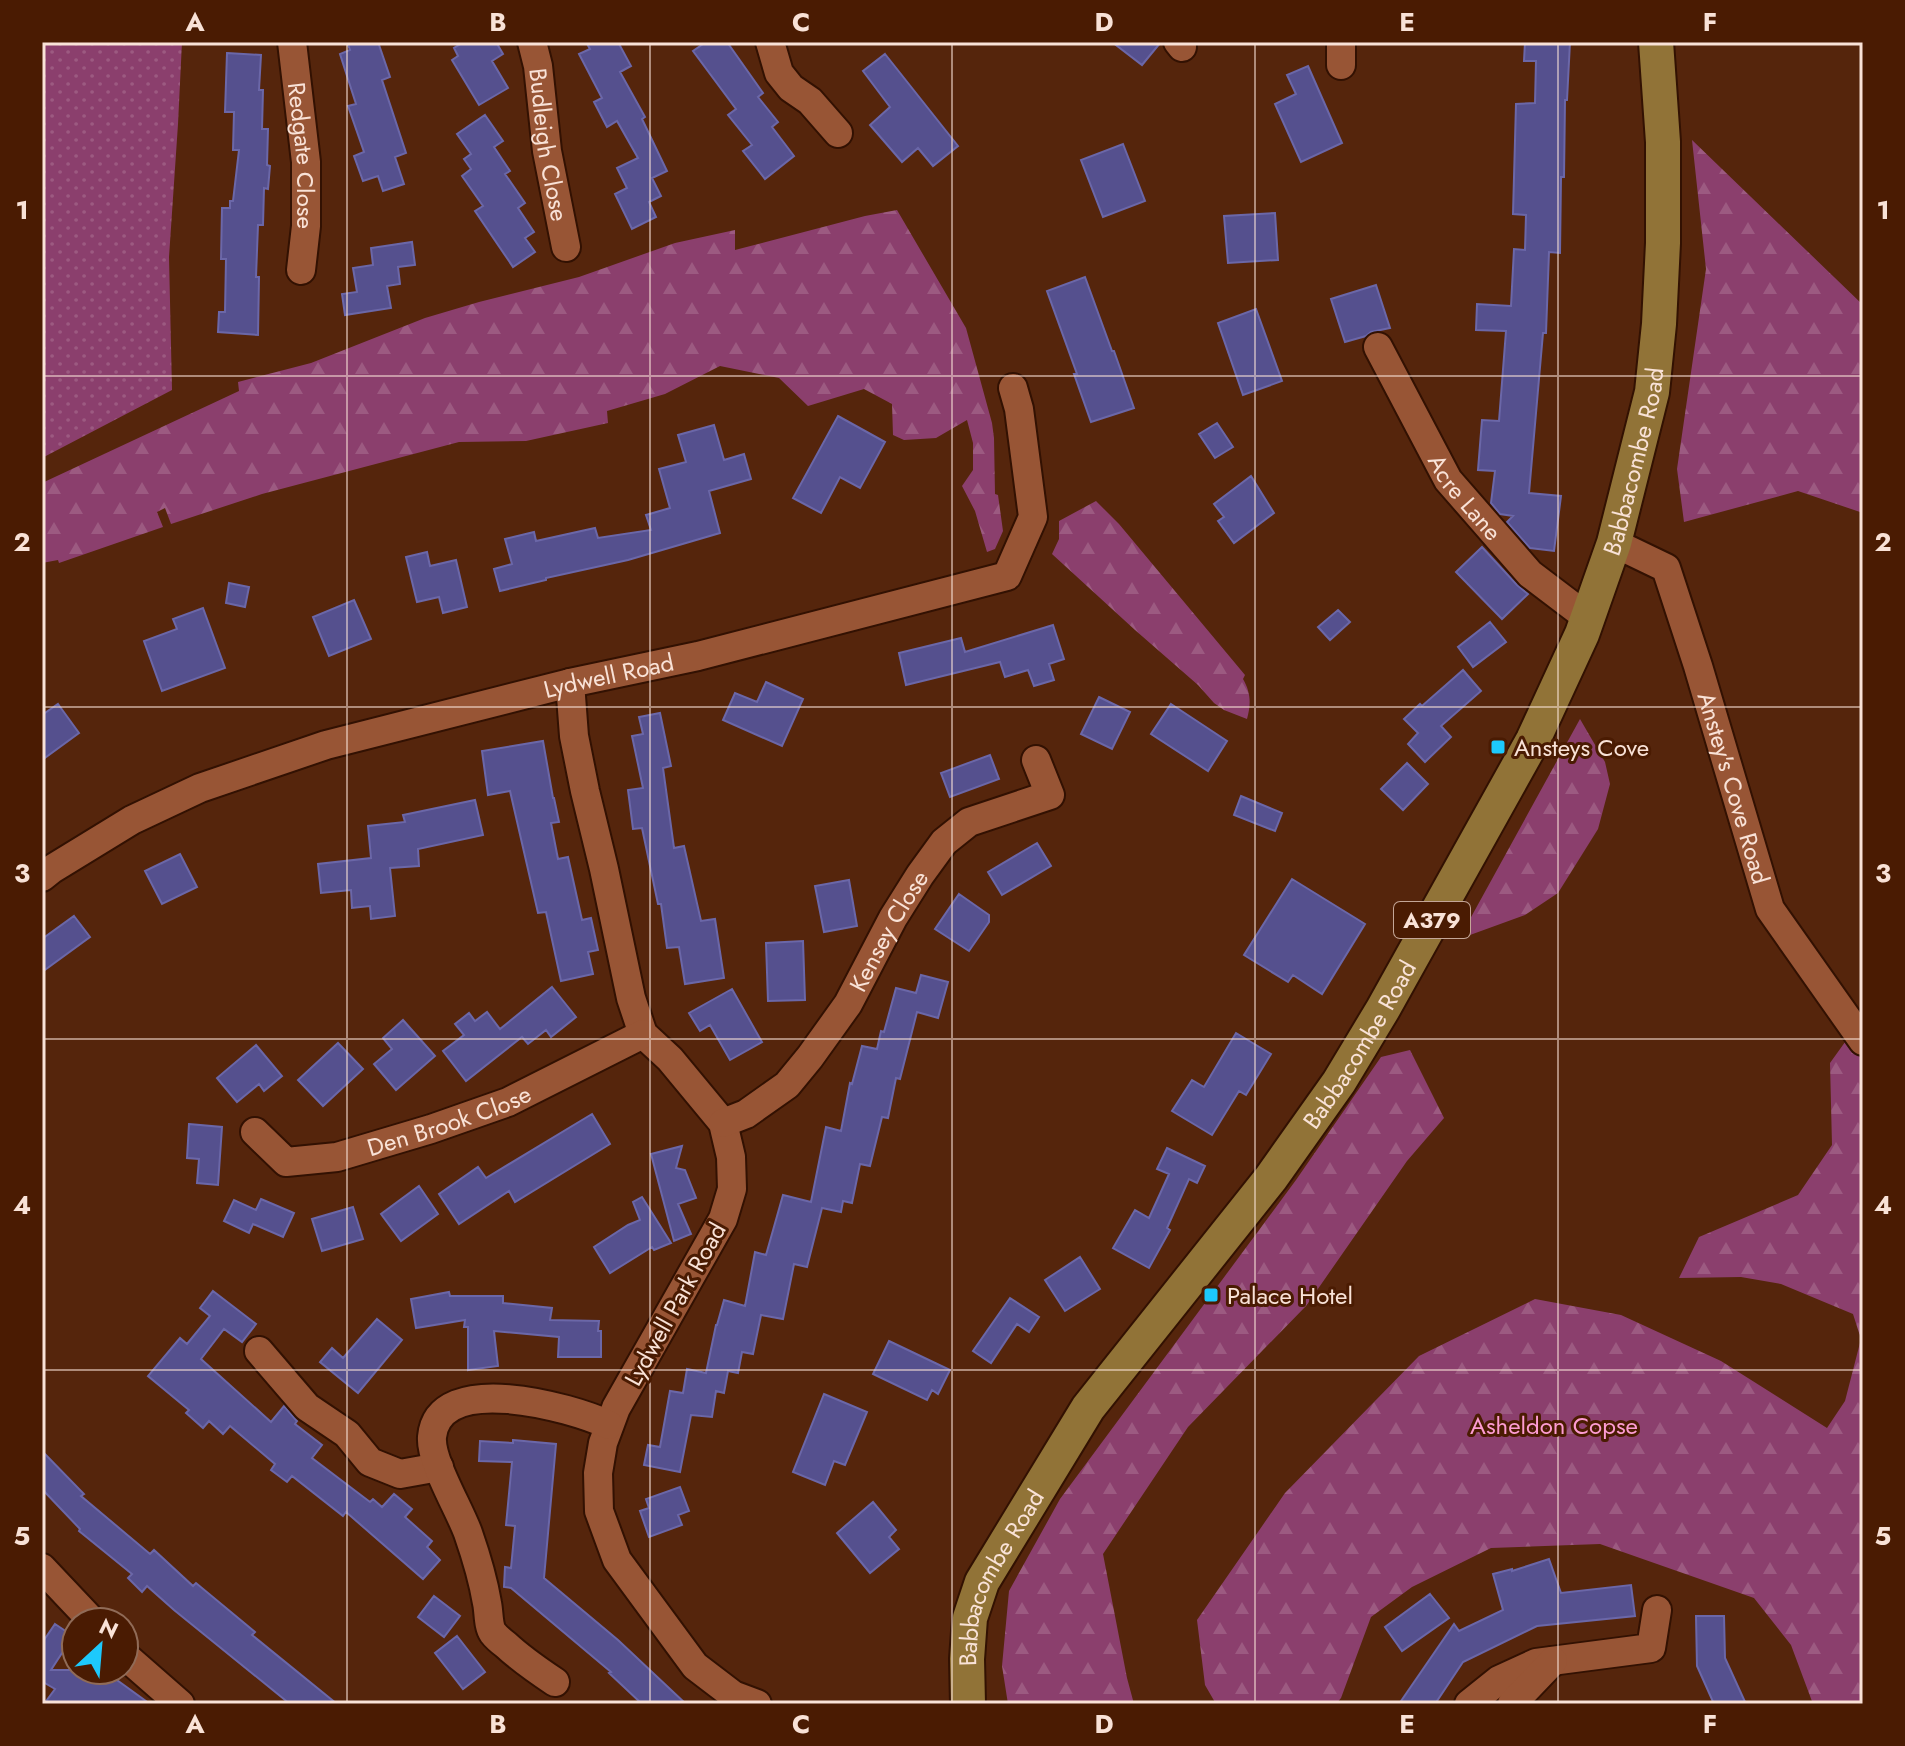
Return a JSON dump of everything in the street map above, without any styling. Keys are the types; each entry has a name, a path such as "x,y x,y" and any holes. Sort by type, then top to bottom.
{"main road":[{"name":"Babbacombe Road","path":"968,1704 970,1618 982,1582 1088,1408 1271,1178 1339,1082 1533,740 1582,634 1614,543 1652,392 1663,243 1663,142 1656,42"}],"street":[{"name":"Redgate Close","path":"292,42 306,162 306,226 301,270"},
{"name":"Budleigh Close","path":"532,42 538,66 547,151 566,247"},
{"path":"770,42 779,73 791,88 810,101 838,133"},
{"name":"Acre Lane","path":"1378,347 1448,480 1530,574 1588,618"},
{"name":"Lydwell Road","path":"42,877 132,820 200,788 326,745 570,683 698,656 1007,576 1033,517 1019,409 1013,388"},
{"name":"Anstey's Cove Road","path":"1614,543 1666,568 1770,909 1863,1041"},
{"name":"Lydwell Park Road","path":"570,683 574,736 585,791 631,998 643,1034 670,1059 723,1123 731,1157 732,1189 723,1219 609,1425 598,1473 599,1511 617,1560 695,1666 733,1695 757,1704"},
{"name":"Kensey Close","path":"723,1123 746,1114 787,1085 810,1057 848,1004 893,918 944,842 969,822 1050,795 1036,760"},
{"name":"Den Brook Close","path":"255,1132 286,1162 337,1157 508,1102 643,1034"},
{"path":"259,1351 307,1407 347,1434 370,1462 400,1474 439,1467"},
{"path":"555,1682 524,1661 492,1632 477,1557 439,1467 432,1439 437,1417 449,1407 472,1399 534,1402 588,1416 609,1425"},
{"path":"42,1568 78,1606"},
{"path":"1469,1704 1510,1694 1536,1663 1656,1658 1657,1610"},
{"path":"140,1669 180,1704"}],"green space":[{"path":"42,42 182,42 169,257 172,390 42,458"},
{"path":"1692,140 1863,305 1863,513 1798,491 1684,522 1677,469 1706,269"},
{"path":"897,210 966,328 994,438 995,494 998,495 1003,531 995,549 987,552 975,511 962,486 973,470 973,443 967,420 936,438 904,440 893,435 892,404 864,389 808,406 779,378 720,366 665,394 607,411 608,423 526,441 459,442 262,494 171,524 165,508 157,512 163,527 59,563 58,560 42,563 42,483 239,391 238,382 311,363 425,318 579,277 675,243 735,230 735,250"},
{"path":"1096,501 1119,524 1245,675 1243,679 1250,699 1247,719 1214,703 1198,685 1052,554 1059,539 1059,521"},
{"path":"1580,719 1605,762 1610,784 1598,829 1558,893 1525,915 1459,939"},
{"name":"Asheldon Copse","path":"1863,1017 1863,1704 1813,1704 1791,1645 1754,1598 1600,1544 1491,1548 1412,1587 1371,1617 1336,1704 1216,1704 1205,1685 1197,1620 1285,1493 1419,1356 1535,1299 1621,1315 1721,1361 1827,1428 1845,1401 1861,1339 1853,1314 1781,1284 1741,1277 1679,1278 1699,1237 1798,1195 1832,1145 1830,1063"},
{"path":"1410,1050 1444,1118 1407,1161 1306,1306 1188,1427 1103,1554 1134,1704 1008,1704 1002,1666 1009,1591 1060,1499 1296,1180 1381,1057"}],"building":[{"path":"347,42 378,42 390,77 382,80 406,153 395,157 404,184 383,191 378,176 363,181 354,156 364,152 348,106 356,104 340,54 350,50"},
{"path":"464,42 496,42 503,54 492,61 508,88 479,105 452,60 458,56 454,48"},
{"path":"586,42 618,42 631,66 620,72 645,117 642,119 667,171 652,178 661,196 649,202 656,217 632,229 615,194 627,188 617,168 638,158 617,121 607,127 594,102 602,98 579,54 590,49"},
{"path":"706,42 727,42 763,93 758,97 778,122 772,127 794,156 765,179 743,151 752,145 728,115 736,109 693,51"},
{"path":"1112,42 1161,42 1142,65"},
{"path":"1525,42 1570,42 1565,100 1564,177 1561,177 1560,253 1549,252 1546,333 1543,333 1529,493 1561,496 1554,551 1530,548 1507,522 1513,516 1500,514 1491,503 1495,471 1478,470 1482,420 1499,421 1506,331 1476,330 1477,304 1511,306 1514,249 1525,250 1526,215 1513,214 1516,104 1535,103 1536,61 1524,61"},
{"path":"227,53 261,55 259,90 263,90 262,129 268,129 267,165 270,166 268,189 264,188 263,225 258,225 258,335 218,332 219,312 225,312 226,259 221,259 222,208 230,208 230,201 233,201 239,150 233,150 234,112 225,112"},
{"path":"885,54 958,146 933,166 918,148 902,162 870,125 890,107 863,71"},
{"path":"1308,66 1342,143 1301,162 1275,104 1296,94 1287,75"},
{"path":"485,115 503,141 494,147 510,171 505,174 525,203 518,208 534,232 525,238 535,252 513,267 475,211 483,206 462,176 471,169 464,159 471,154 457,134"},
{"path":"1123,144 1145,201 1103,217 1081,160"},
{"path":"1275,213 1278,260 1228,263 1224,216"},
{"path":"412,242 415,265 398,267 400,284 387,286 391,308 345,315 342,294 357,292 353,268 373,265 371,248"},
{"path":"1085,277 1134,408 1091,422 1047,291"},
{"path":"1376,285 1390,328 1345,342 1331,299"},
{"path":"1256,309 1282,381 1243,395 1218,323"},
{"path":"838,416 885,442 860,488 840,477 821,513 793,498"},
{"path":"1217,423 1233,447 1215,458 1199,434"},
{"path":"714,425 724,460 744,454 751,479 709,491 720,533 628,560 500,591 494,569 512,564 505,539 534,532 536,541 595,528 598,538 651,530 646,515 670,508 659,469 686,462 678,435"},
{"path":"1251,476 1274,513 1234,543 1218,521 1224,517 1214,504"},
{"path":"1482,547 1528,594 1502,619 1456,572"},
{"path":"427,552 430,566 456,560 467,607 443,613 439,597 417,602 406,557"},
{"path":"229,583 249,587 245,607 226,603"},
{"path":"354,600 371,639 329,656 313,617"},
{"path":"203,608 225,668 162,691 144,641 177,629 173,619"},
{"path":"1338,610 1350,622 1330,640 1318,627"},
{"path":"1490,622 1506,642 1473,667 1458,647"},
{"path":"1053,625 1064,659 1049,664 1054,680 1034,686 1028,670 1005,677 1000,662 906,685 899,653 961,638 965,652"},
{"path":"1463,670 1481,691 1441,726 1451,737 1425,762 1408,744 1418,733 1404,719"},
{"path":"766,682 803,699 782,746 723,720 735,693 757,702"},
{"path":"1099,697 1130,712 1112,749 1081,734"},
{"path":"58,704 79,733 42,760 42,715"},
{"path":"1171,704 1227,741 1208,771 1151,734"},
{"path":"660,713 671,766 663,768 674,848 684,846 701,921 715,919 724,978 685,984 679,947 667,948 661,904 658,904 642,828 633,829 628,790 643,788 632,736 643,734 639,717"},
{"path":"543,741 559,822 551,823 558,859 568,857 582,920 591,918 598,950 588,952 593,974 561,981 546,912 538,913 510,791 488,795 482,751"},
{"path":"990,755 999,779 950,797 941,773"},
{"path":"1407,763 1428,784 1403,810 1381,789"},
{"path":"1241,796 1282,813 1275,831 1234,815"},
{"path":"475,800 483,835 418,849 419,866 390,868 395,916 371,919 370,906 352,908 351,890 321,893 318,864 371,858 368,826 405,822 403,815"},
{"path":"1037,843 1051,866 1002,895 988,872"},
{"path":"180,854 197,887 162,904 145,871"},
{"path":"1292,879 1365,924 1322,994 1293,975 1288,982 1244,955"},
{"path":"849,880 857,926 824,932 815,886"},
{"path":"959,894 989,915 989,922 969,951 935,929"},
{"path":"74,916 90,937 42,972 42,939"},
{"path":"803,941 805,1000 768,1001 766,943"},
{"path":"921,975 948,982 938,1018 917,1012 900,1079 896,1078 888,1118 882,1117 870,1166 860,1164 852,1203 843,1201 841,1212 822,1208 807,1267 794,1264 783,1319 761,1315 753,1354 742,1352 738,1373 728,1371 724,1393 716,1391 712,1417 691,1415 680,1472 644,1465 648,1445 660,1447 670,1391 683,1393 687,1369 706,1373 724,1300 745,1306 755,1252 766,1255 783,1195 811,1202 826,1127 841,1131 850,1083 862,1046 877,1049 896,988 916,993"},
{"path":"552,987 576,1017 551,1037 546,1030 528,1044 522,1037 466,1081 443,1051 464,1035 455,1024 469,1013 475,1021 487,1012 500,1029"},
{"path":"732,989 762,1042 730,1060 710,1025 700,1031 689,1013"},
{"path":"403,1020 435,1056 396,1090 374,1064 392,1049 383,1038"},
{"path":"1236,1033 1271,1054 1246,1095 1239,1091 1212,1135 1172,1111 1192,1080 1204,1087"},
{"path":"338,1043 363,1069 323,1106 298,1080"},
{"path":"256,1045 282,1076 264,1091 259,1084 237,1102 217,1078"},
{"path":"592,1114 610,1144 515,1202 509,1191 459,1224 439,1194 478,1167 486,1178"},
{"path":"189,1124 222,1127 218,1185 197,1183 199,1159 187,1158"},
{"path":"682,1146 676,1168 685,1170 696,1198 678,1204 691,1234 674,1241 651,1154"},
{"path":"1167,1148 1205,1166 1197,1183 1189,1179 1167,1228 1170,1230 1149,1268 1113,1248 1135,1210 1149,1218 1169,1174 1157,1169"},
{"path":"419,1186 438,1214 401,1241 381,1214"},
{"path":"642,1197 671,1243 654,1250 652,1247 610,1273 594,1247 640,1220 633,1202"},
{"path":"261,1199 294,1213 283,1237 253,1224 249,1233 224,1221 234,1200 256,1210"},
{"path":"353,1207 363,1239 322,1251 312,1219"},
{"path":"1080,1257 1100,1289 1065,1311 1045,1280"},
{"path":"213,1291 256,1324 242,1342 224,1329 201,1359 271,1422 284,1406 297,1421 295,1424 322,1445 312,1458 370,1502 373,1499 382,1507 394,1494 412,1509 405,1517 432,1541 427,1547 440,1560 423,1579 346,1512 343,1516 292,1476 287,1482 271,1470 275,1464 230,1426 223,1434 209,1421 203,1428 186,1413 189,1410 148,1376 180,1338 187,1344 210,1316 200,1308"},
{"path":"449,1292 450,1296 503,1296 503,1303 552,1308 550,1320 599,1321 601,1357 558,1357 559,1337 494,1331 498,1366 468,1370 468,1327 464,1327 465,1320 416,1328 411,1299"},
{"path":"1010,1298 1039,1317 1029,1332 1017,1324 991,1363 973,1351"},
{"path":"377,1319 402,1340 358,1393 320,1362 332,1348 343,1358"},
{"path":"889,1341 950,1370 938,1394 932,1390 927,1400 873,1374"},
{"path":"824,1394 867,1412 845,1465 834,1461 825,1485 793,1472"},
{"path":"513,1440 556,1444 544,1578 618,1640 686,1704 642,1704 611,1672 511,1588 504,1587 505,1567 511,1568 515,1526 506,1525 512,1462 479,1461 480,1441 513,1443"},
{"path":"42,1451 84,1494 81,1496 150,1554 154,1550 193,1586 196,1583 255,1632 252,1635 337,1704 290,1704 147,1586 142,1592 128,1578 132,1574 79,1531 42,1489"},
{"path":"680,1487 689,1511 678,1515 682,1525 649,1537 640,1511 649,1508 646,1499"},
{"path":"873,1502 896,1530 889,1537 899,1549 870,1573 837,1533"},
{"path":"1549,1559 1561,1593 1631,1585 1635,1616 1537,1626 1463,1662 1435,1704 1399,1704 1454,1624 1459,1631 1503,1610 1493,1574"},
{"path":"1430,1594 1449,1618 1402,1651 1385,1627"},
{"path":"434,1596 460,1616 444,1637 418,1617"},
{"path":"1696,1616 1724,1616 1725,1658 1746,1704 1714,1704 1697,1666"},
{"path":"55,1624 60,1627 60,1656 51,1670 60,1670 60,1686 125,1686 150,1704 44,1704 55,1689 42,1683 42,1643"},
{"path":"457,1636 485,1672 463,1689 435,1653"}],"place":[{"name":"Ansteys Cove","path":"1498,747"},
{"name":"Palace Hotel","path":"1211,1295"}]}
